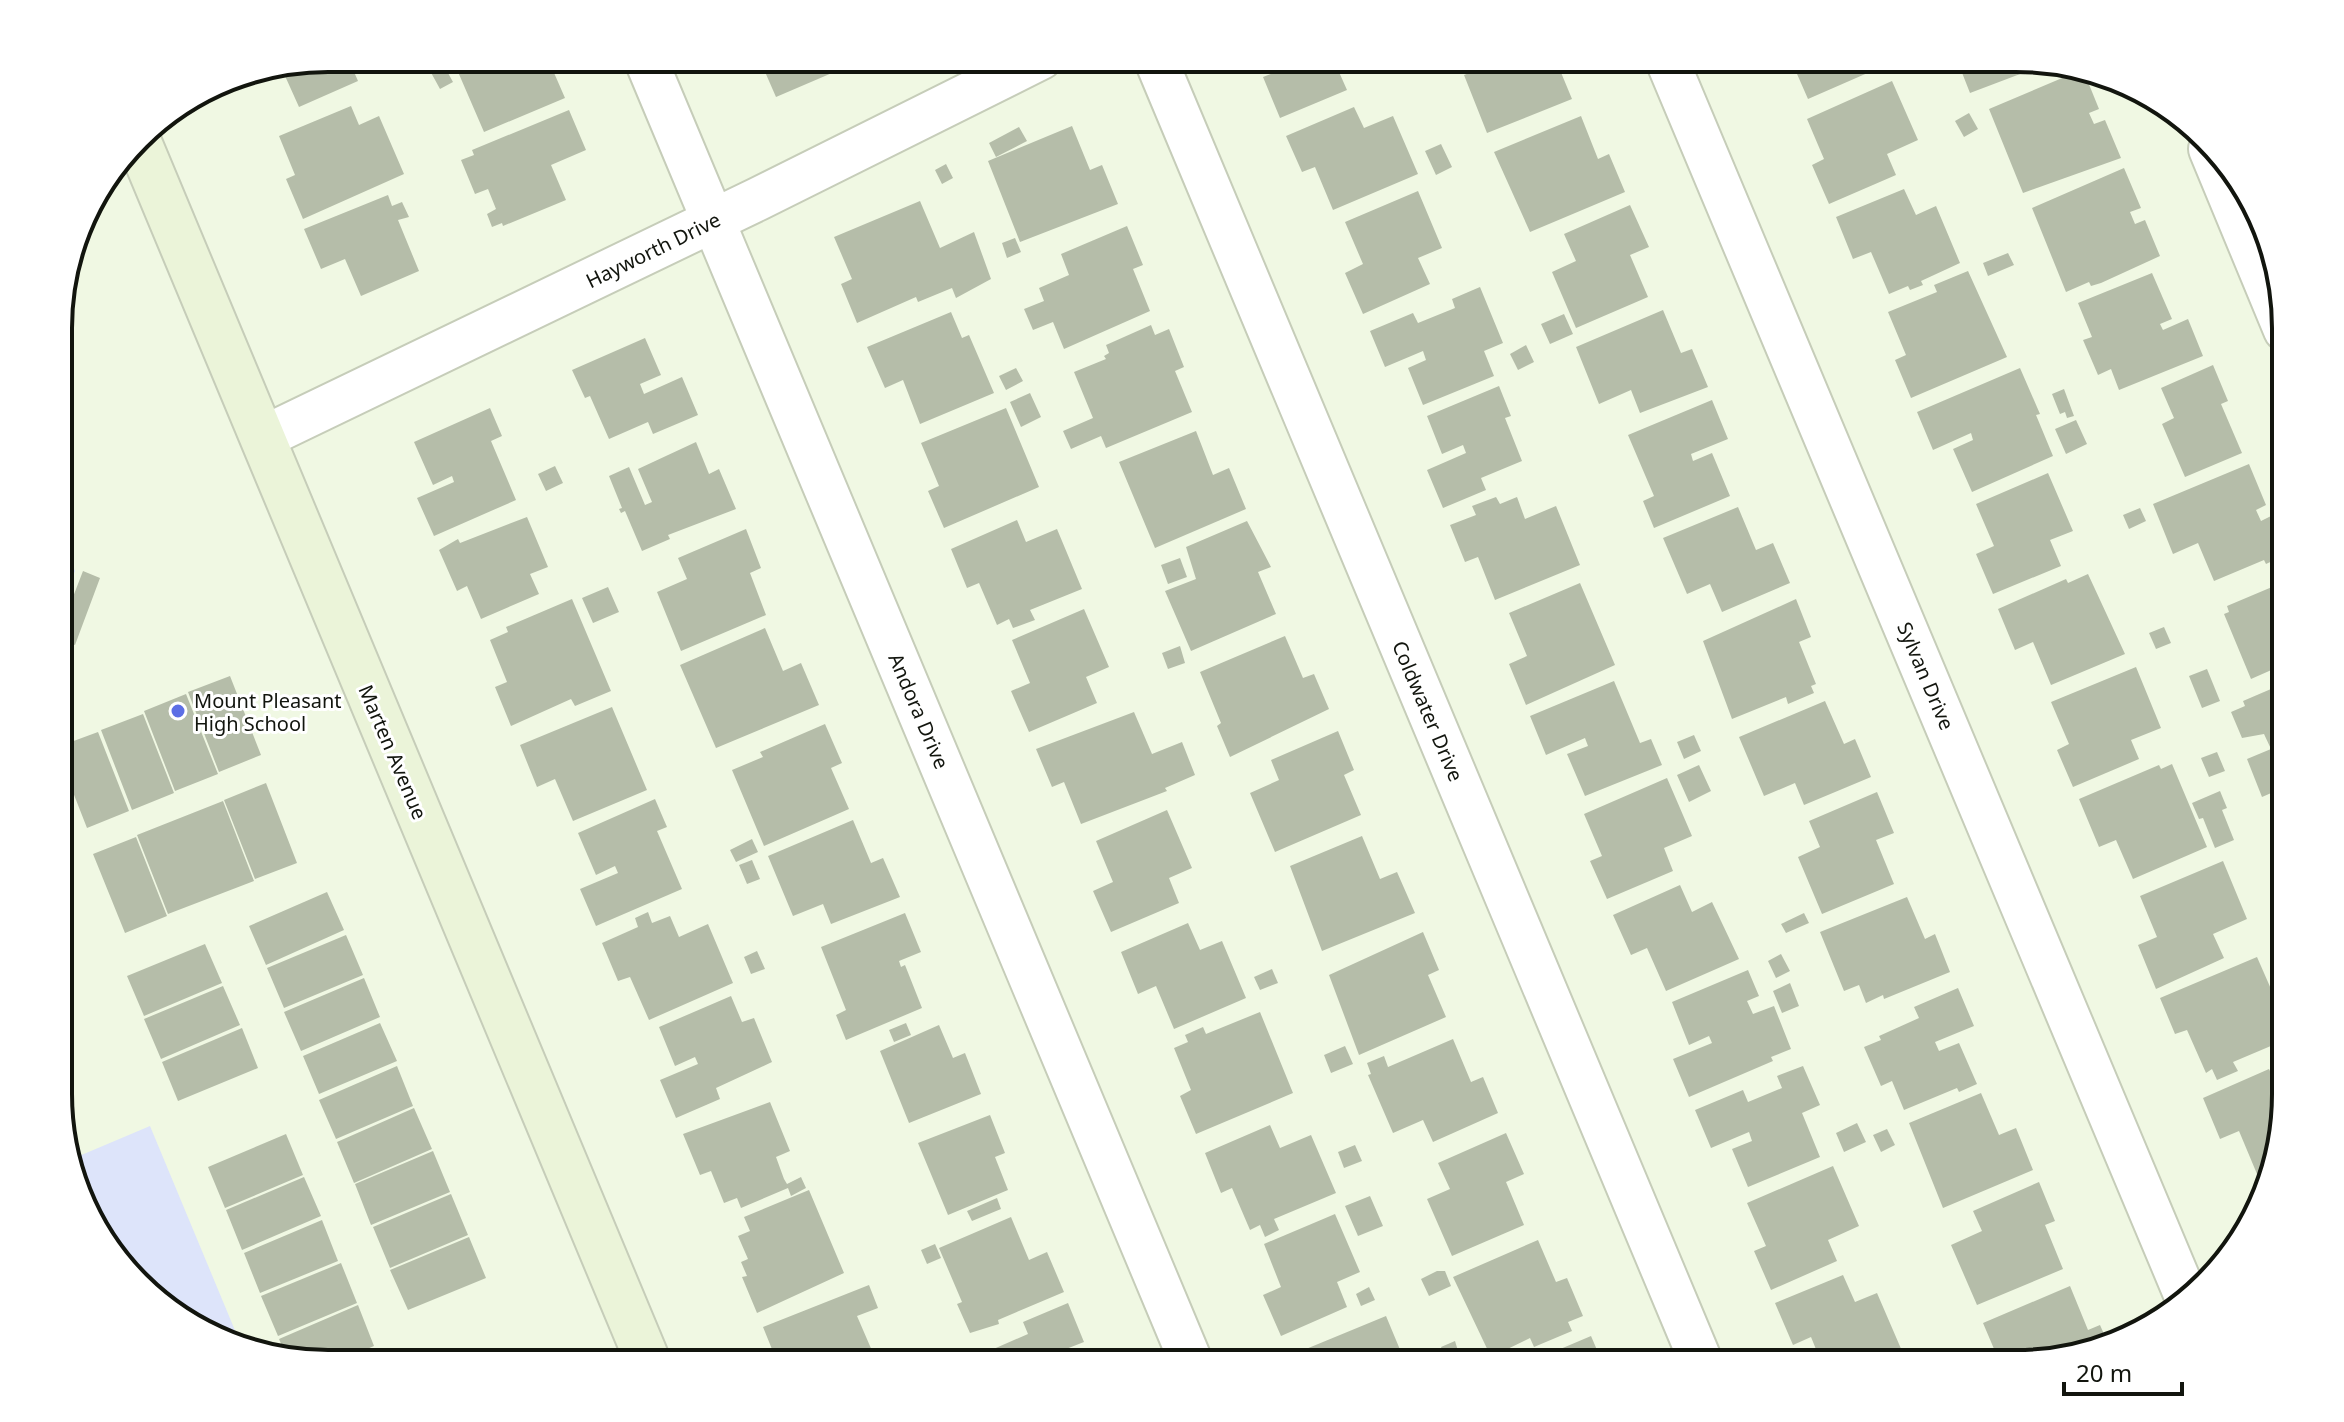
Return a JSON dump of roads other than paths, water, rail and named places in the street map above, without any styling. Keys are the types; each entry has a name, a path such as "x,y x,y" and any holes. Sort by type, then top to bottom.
{"street":[{"name":"Andora Drive","path":"651,72 1186,1349"},
{"name":"Hayworth Drive","path":"262,438 1013,72"},
{"name":"Coldwater Drive","path":"1161,72 1696,1349"},
{"name":"Sylvan Drive","path":"1672,72 2182,1288"},
{"name":"Marten Avenue","path":"143,151 643,1350"},
{"path":"2221,175 2268,290"}],"place":[{"name":"Mount Pleasant High School","path":"178,711"}]}
